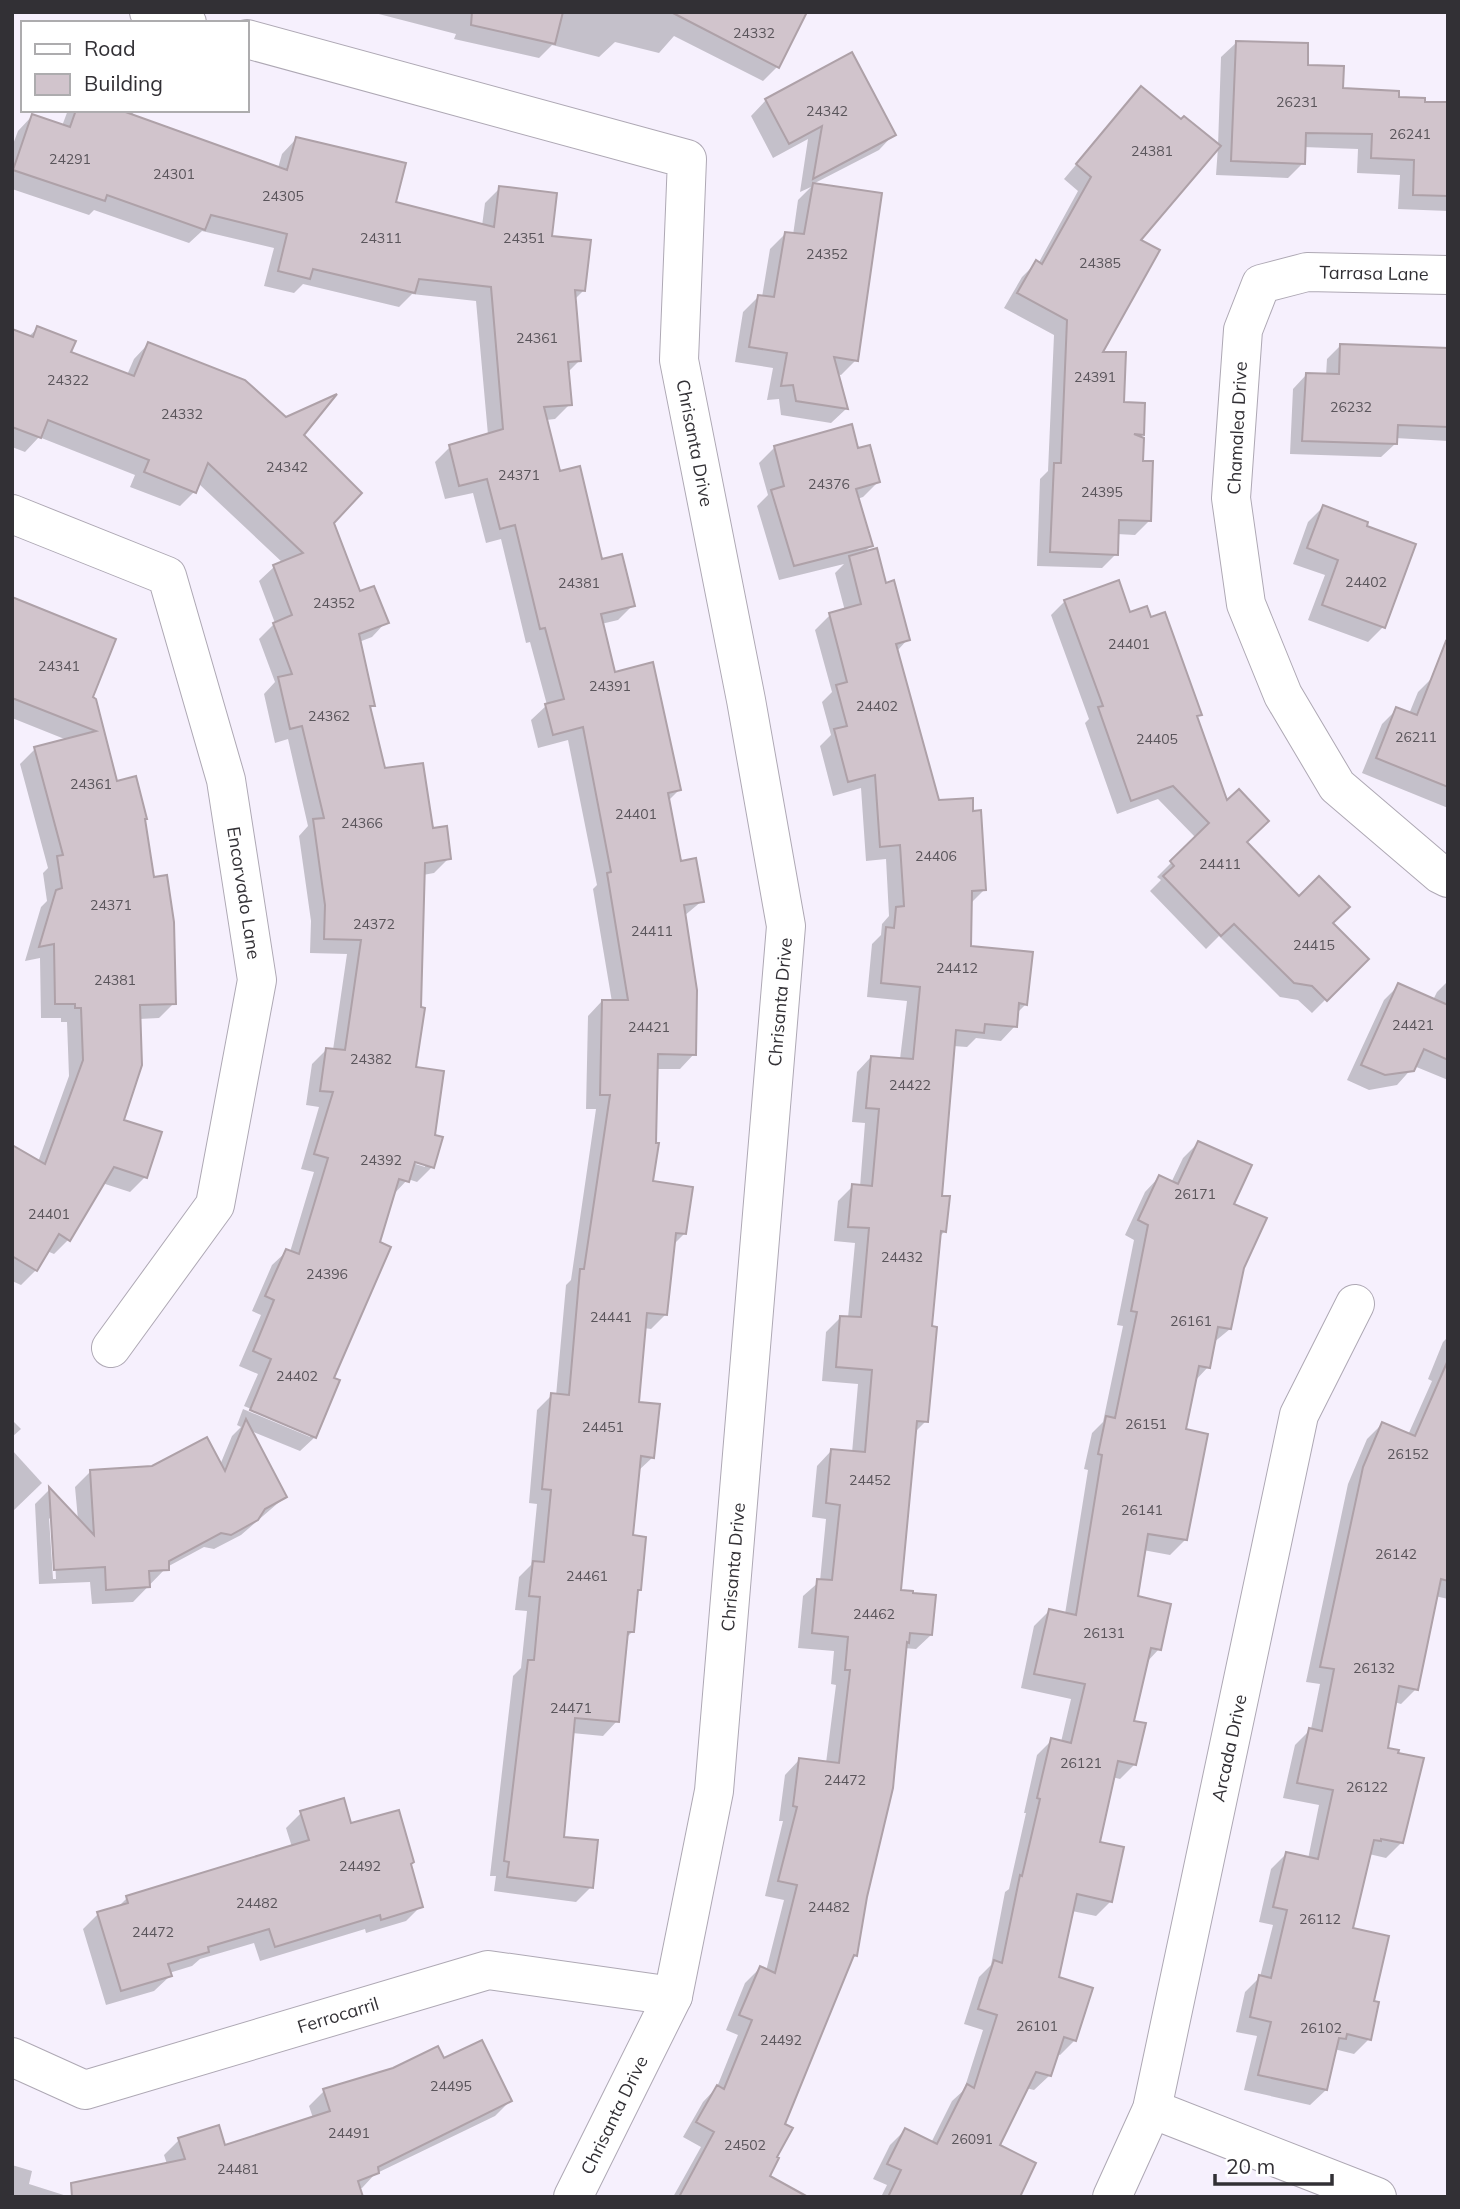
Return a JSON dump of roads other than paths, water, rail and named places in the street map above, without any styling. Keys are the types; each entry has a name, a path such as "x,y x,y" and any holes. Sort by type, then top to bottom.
{"street":[{"path":"149,12 180,21"},
{"name":"Chrisanta Drive","path":"248,39 687,159 679,360 746,700 786,926 714,1791 673,1996 573,2197"},
{"name":"Tarrasa Lane","path":"1261,284 1307,272 1448,275"},
{"name":"Chamalea Drive","path":"1261,284 1243,330 1231,498 1246,604 1283,695 1337,786 1448,878"},
{"name":"Encorvado Lane","path":"12,514 167,576 226,780 257,980 215,1205 111,1348"},
{"name":"Arcada Drive","path":"1112,2197 1152,2109 1299,1415 1355,1304"},
{"name":"Ferrocarril","path":"12,2057 85,2090 488,1970 673,1996"},
{"path":"1152,2109 1377,2197"}]}
